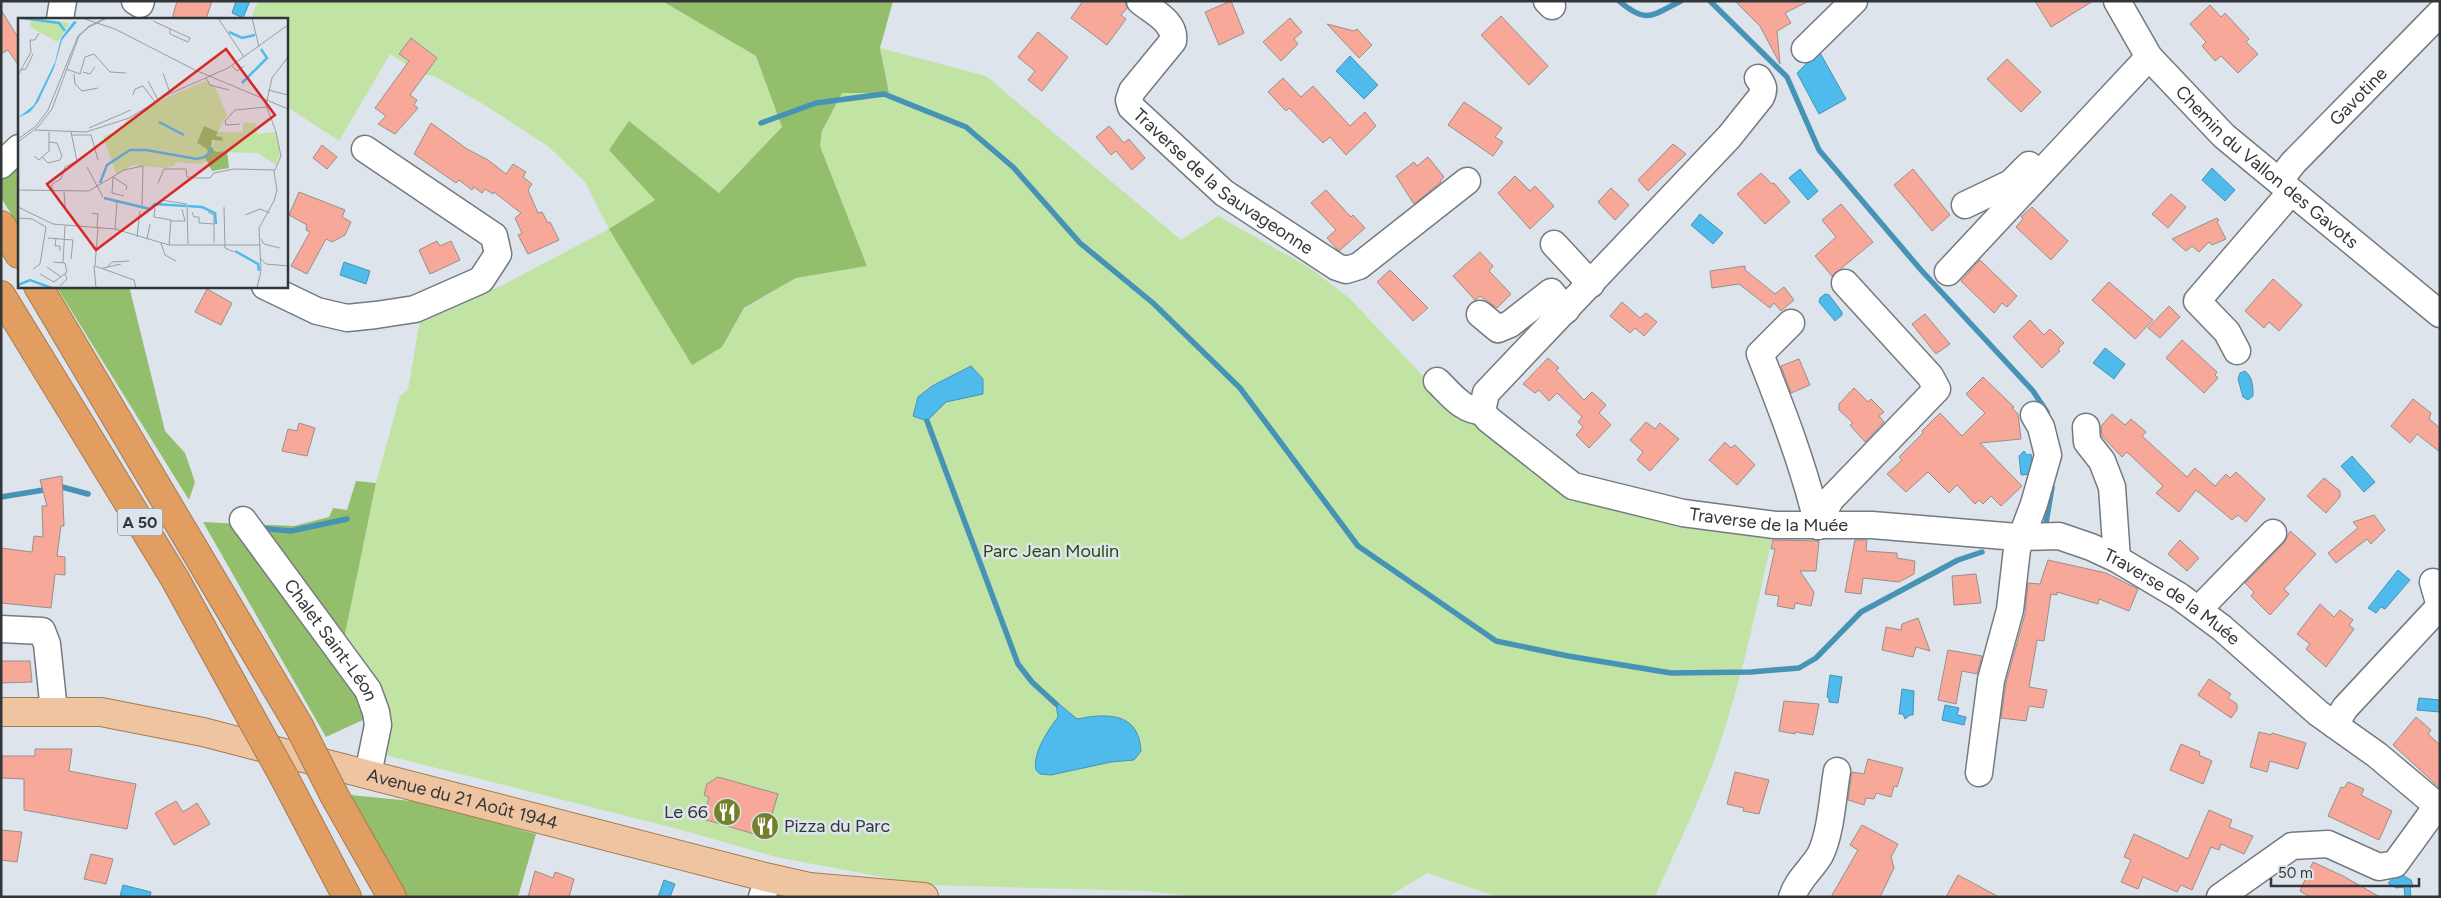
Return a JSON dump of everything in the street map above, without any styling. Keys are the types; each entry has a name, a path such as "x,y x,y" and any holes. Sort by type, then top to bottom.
{"highway":[{"path":"1,225 18,252"},
{"name":"A 50","path":"39,288 299,726 334,795 392,897"},
{"name":"A 50","path":"1,295 175,579 284,777 347,897"}],"main road":[{"name":"Avenue du 21 Août 1944","path":"1,712 101,712 194,730 368,774 766,887 809,886 922,897"}],"street":[{"path":"60,18 63,1"},
{"path":"136,1 140,4 141,1"},
{"name":"Traverse de la Sauvageonne","path":"1140,1 1171,25 1174,41 1132,91 1129,100 1131,107 1224,193 1337,267 1346,270 1359,266 1467,181"},
{"path":"1805,49 1854,1"},
{"name":"Chemin du Vallon des Gavots","path":"2117,1 2146,51 2224,136 2440,314"},
{"name":"Gavotine","path":"2237,351 2227,332 2197,301 2285,186 2293,163 2440,13"},
{"path":"1965,205 2011,183 2146,51"},
{"path":"1948,272 2146,51"},
{"path":"1437,381 1464,406 1482,411 1486,393 1729,137 1764,92 1763,84 1758,78"},
{"path":"268,288 317,311 347,318 415,309 481,280 498,254 494,236 365,149"},
{"path":"1554,244 1591,284"},
{"path":"1818,526 1830,500 1938,389 1930,376 1844,283"},
{"path":"1480,314 1498,329 1510,324 1551,292 1566,310"},
{"path":"1791,323 1760,354 1790,430 1812,498 1818,526"},
{"name":"Traverse de la Muée","path":"1482,411 1488,419 1523,448 1573,486 1683,514 1775,526 1872,525 2023,537 2059,536 2091,547 2117,559 2179,596 2198,610 2222,628 2318,714 2377,755 2438,807"},
{"path":"1979,773 1991,680 2010,610 2017,549 2023,537 2048,455 2041,426 2034,415"},
{"path":"2086,428 2087,442 2102,461 2112,487 2117,559"},
{"name":"Chalet Saint-Léon","path":"243,520 368,690 376,712 378,725 368,774"},
{"path":"2198,610 2273,532"},
{"path":"2335,725 2345,708 2440,606 2433,582"},
{"path":"1,629 42,631 47,644 54,711"},
{"path":"1792,897 1802,876 1820,855 1826,837 1836,771"},
{"path":"2220,897 2292,846 2328,844 2379,866 2394,864 2438,807"}],"green space":[{"path":"258,1 662,1 756,56 782,127 719,193 629,121 655,200 609,229 585,182 548,146 483,104 434,76 422,74 390,54 339,141 288,107 288,18 251,18"},
{"path":"662,1 893,1 880,48 889,93 842,93 822,131 820,146 867,266 796,278 744,308 722,347 692,365 609,229 655,200 609,150 629,121 719,193 782,127 756,56"},
{"name":"Parc Jean Moulin","path":"880,48 986,76 1181,240 1218,216 1310,268 1349,298 1459,414 1573,494 1774,530 1744,662 1721,740 1698,800 1655,897 1498,897 1427,873 1388,897 1200,897 1147,891 925,885 776,857 678,829 385,755 389,726 343,644 376,483 400,396 408,390 420,320 503,285 609,229 722,347 744,309 796,278 867,266 820,146 822,131 842,93 889,92"},
{"path":"18,163 18,224 1,198 1,179"},
{"path":"57,288 129,288 165,431 185,453 195,482 189,500"},
{"path":"356,481 376,483 343,644 251,524 294,526 329,517 333,508 347,510"},
{"path":"203,522 243,524 363,693 369,717 326,737"},
{"path":"351,795 421,802 536,834 518,897 405,897"}],"water":[{"path":"236,1 250,1 243,18 232,13"},
{"path":"1819,51 1846,99 1819,114 1797,73"},
{"path":"1350,56 1378,85 1364,99 1336,71"},
{"path":"2212,168 2235,190 2225,201 2202,180"},
{"path":"1800,169 1818,191 1808,200 1789,178"},
{"path":"1700,214 1723,233 1713,244 1691,225"},
{"path":"344,262 370,271 366,284 340,275"},
{"path":"1825,294 1829,295 1842,312 1842,315 1835,321 1819,302 1820,298"},
{"path":"2105,348 2125,364 2114,379 2093,363"},
{"path":"971,366 983,379 983,394 946,402 927,421 913,416 918,397 932,386"},
{"path":"2245,371 2250,376 2253,386 2253,396 2248,400 2243,397 2238,379 2240,373"},
{"path":"2024,451 2027,455 2031,454 2033,474 2021,475 2019,456"},
{"path":"2352,456 2375,482 2364,492 2341,466"},
{"path":"2398,570 2410,580 2385,609 2381,607 2376,613 2368,608"},
{"path":"1830,675 1842,677 1838,703 1829,702 1827,697"},
{"path":"1902,689 1914,691 1913,715 1905,719 1903,714 1899,714"},
{"path":"2419,698 2440,700 2440,712 2417,710"},
{"path":"1058,703 1077,719 1110,716 1128,722 1139,738 1141,751 1134,760 1111,762 1051,775 1040,774 1036,770 1036,756 1042,742 1058,717 1056,704"},
{"path":"1945,705 1959,708 1957,715 1966,717 1964,725 1942,720"},
{"path":"2399,873 2411,880 2413,887 2410,887 2411,897 2405,897 2404,887 2396,888 2388,883"},
{"path":"664,880 675,884 670,897 658,897"},
{"path":"123,885 151,892 150,897 120,896"}],"building":[{"path":"177,1 212,1 206,18 172,18"},
{"path":"1083,1 1125,1 1127,8 1121,15 1126,19 1107,45 1071,18"},
{"path":"1231,1 1244,33 1219,45 1205,12"},
{"path":"1735,1 1809,1 1785,13 1791,23 1777,31 1780,64 1760,26"},
{"path":"2035,1 2093,1 2051,27"},
{"path":"2210,5 2221,17 2225,13 2249,39 2246,42 2258,54 2238,73 2221,56 2215,61 2202,46 2206,42 2190,24"},
{"path":"1,10 18,37 18,65 8,50 1,54"},
{"path":"1501,16 1548,66 1529,85 1481,35"},
{"path":"1290,18 1302,32 1294,39 1298,44 1281,61 1263,42"},
{"path":"1327,24 1354,31 1357,29 1372,45 1359,58"},
{"path":"1038,32 1068,57 1042,91 1028,80 1035,71 1018,57"},
{"path":"411,38 437,58 410,95 417,100 414,105 418,108 395,134 378,124 386,116 375,108 409,61 399,54"},
{"path":"2007,59 2041,92 2021,112 1987,79"},
{"path":"1283,78 1301,97 1313,86 1350,126 1365,112 1376,126 1346,155 1330,137 1323,143 1289,108 1286,111 1268,92"},
{"path":"1464,102 1502,128 1495,137 1503,142 1493,156 1448,125"},
{"path":"431,123 506,174 513,164 526,172 523,177 532,184 528,190 538,213 542,212 548,223 550,222 559,240 528,254 518,235 522,233 515,218 521,213 494,192 493,194 485,189 482,193 474,187 472,190 459,180 456,183 414,154"},
{"path":"1109,126 1124,143 1129,139 1145,158 1132,170 1116,151 1111,155 1096,137"},
{"path":"1673,144 1686,154 1648,191 1638,180"},
{"path":"322,145 337,157 327,169 313,158"},
{"path":"1428,157 1444,177 1441,182 1414,204 1396,176 1414,162 1417,166"},
{"path":"1913,169 1950,215 1932,231 1894,185"},
{"path":"1761,173 1772,184 1774,183 1790,202 1765,224 1737,194"},
{"path":"1515,176 1530,191 1535,186 1554,206 1530,229 1498,193"},
{"path":"1611,188 1629,205 1615,220 1598,202"},
{"path":"1326,190 1351,217 1353,215 1365,228 1339,251 1327,238 1336,230 1311,203"},
{"path":"299,192 345,210 342,217 351,222 345,235 332,242 326,239 307,274 291,266 310,232 306,230 307,225 289,215"},
{"path":"2171,194 2186,207 2168,228 2152,214"},
{"path":"1841,204 1873,242 1832,276 1815,256 1836,237 1822,220"},
{"path":"2032,207 2068,241 2051,260 2016,227 2023,219 2021,217"},
{"path":"2217,218 2219,220 2217,222 2226,239 2212,245 2209,242 2199,252 2192,246 2186,251 2172,239"},
{"path":"437,241 440,246 451,241 460,260 430,274 419,250"},
{"path":"1480,252 1493,266 1489,271 1511,294 1497,308 1480,296 1475,300 1453,276"},
{"path":"1980,260 2017,296 2007,307 2002,303 1994,313 1961,281"},
{"path":"1745,266 1745,270 1775,294 1784,287 1794,300 1781,311 1774,303 1770,308 1739,284 1712,288 1710,271"},
{"path":"1390,270 1428,308 1413,321 1377,282"},
{"path":"2273,279 2302,305 2279,331 2269,322 2264,328 2245,311"},
{"path":"2109,282 2153,320 2135,339 2092,300"},
{"path":"207,289 232,303 221,325 195,312"},
{"path":"1622,302 1640,318 1646,313 1657,322 1644,336 1635,328 1630,333 1610,316"},
{"path":"2169,306 2180,317 2160,338 2148,328"},
{"path":"1925,314 1950,344 1936,354 1912,324"},
{"path":"2030,320 2044,335 2050,329 2064,343 2058,349 2060,351 2042,368 2013,337"},
{"path":"2182,340 2217,372 2215,375 2218,378 2204,393 2166,358"},
{"path":"1548,358 1559,368 1556,370 1584,400 1592,392 1606,405 1599,413 1611,425 1589,448 1576,435 1583,427 1578,422 1582,417 1557,393 1549,401 1539,390 1535,393 1523,384"},
{"path":"1799,359 1810,385 1791,393 1781,366"},
{"path":"1983,377 2014,407 2012,408 2018,414 2021,439 1980,443 2022,486 2001,506 1991,496 1983,504 1979,500 1975,504 1957,485 1949,493 1928,472 1906,492 1887,474 1902,460 1899,457 1940,413 1962,436 1985,413 1966,394"},
{"path":"1854,388 1868,402 1871,399 1884,412 1879,416 1884,422 1865,442 1850,425 1853,423 1839,410 1839,404"},
{"path":"2413,399 2431,413 2429,419 2440,428 2440,452 2417,434 2410,443 2391,426"},
{"path":"2112,414 2125,425 2131,419 2146,432 2142,436 2187,477 2195,468 2215,486 2226,474 2230,478 2236,472 2265,499 2246,522 2238,515 2232,520 2196,490 2179,512 2156,493 2163,486 2127,452 2122,457 2102,436 2101,426"},
{"path":"1646,422 1655,429 1660,423 1679,439 1650,471 1637,460 1643,452 1630,440"},
{"path":"299,423 315,428 307,456 282,451 288,429 297,431"},
{"path":"1725,442 1731,448 1735,445 1755,465 1737,485 1709,460"},
{"path":"62,476 64,526 61,526 57,556 65,557 65,575 55,574 51,608 1,603 1,548 32,552 34,536 43,537 42,506 47,506 40,480"},
{"path":"2324,478 2340,491 2340,497 2326,513 2307,496"},
{"path":"2374,515 2385,530 2371,544 2367,539 2336,563 2328,553 2358,528 2353,522"},
{"path":"2290,531 2316,554 2284,589 2289,594 2270,615 2251,596 2254,592 2245,583 2284,543"},
{"path":"1773,540 1819,541 1816,571 1800,571 1814,592 1811,606 1795,603 1794,609 1777,606 1779,596 1765,594 1775,549 1771,549"},
{"path":"1855,540 1867,540 1866,551 1897,553 1897,558 1915,561 1914,574 1899,582 1863,578 1861,594 1845,592"},
{"path":"2180,540 2199,558 2187,571 2168,554"},
{"path":"2048,560 2106,573 2138,589 2129,611 2099,599 2098,604 2057,592 2057,595 2051,594 2044,641 2037,640 2029,687 2047,690 2043,708 2029,706 2026,721 2001,718 2006,683 2025,614 2028,583 2040,584"},
{"path":"1976,574 1981,603 1954,605 1952,576"},
{"path":"2320,604 2334,617 2340,610 2353,620 2349,625 2354,629 2326,667 2306,649 2310,644 2297,634"},
{"path":"1918,618 1930,651 1916,647 1913,657 1882,650 1886,627 1901,630 1902,624"},
{"path":"1948,650 1982,656 1977,674 1962,671 1956,704 1938,700"},
{"path":"1,661 30,661 32,682 1,683"},
{"path":"2209,679 2231,694 2228,698 2237,704 2237,710 2231,718 2198,695"},
{"path":"1784,701 1819,704 1813,735 1779,731"},
{"path":"2416,717 2431,730 2428,734 2440,745 2440,788 2393,745"},
{"path":"2259,732 2271,735 2272,733 2306,743 2298,769 2270,761 2267,772 2250,767"},
{"path":"2181,744 2200,752 2199,755 2212,761 2203,784 2170,770"},
{"path":"35,749 72,749 69,771 136,784 127,829 24,810 24,779 2,778 2,756 35,756"},
{"path":"1868,759 1903,768 1897,787 1894,786 1891,797 1876,793 1874,799 1866,798 1864,805 1848,800 1852,772 1864,774"},
{"path":"1735,772 1769,780 1759,814 1743,811 1744,808 1727,804"},
{"path":"718,777 778,794 772,814 777,829 768,838 703,819 709,797 704,795 707,784"},
{"path":"2348,782 2364,789 2361,795 2392,811 2379,840 2328,816 2341,787 2344,788"},
{"path":"176,801 183,812 197,803 210,824 174,845 155,813"},
{"path":"2209,810 2232,820 2229,827 2253,836 2244,854 2221,844 2219,850 2211,847 2192,890 2181,885 2177,892 2143,877 2138,889 2121,882 2131,860 2124,857 2134,834 2188,859"},
{"path":"1862,825 1898,844 1891,857 1894,868 1880,897 1831,897 1858,850 1850,845"},
{"path":"1,830 22,832 17,862 1,860"},
{"path":"91,854 113,859 106,884 84,879"},
{"path":"2313,862 2380,897 2310,897 2300,891"},
{"path":"535,871 553,878 555,872 574,879 569,897 528,897"},
{"path":"1958,875 1999,897 1946,897"}],"waterway":[{"path":"1619,1 1636,13 1643,15 1656,13 1681,1"},
{"path":"1710,1 1787,77 1819,150 1921,270 2033,391 2047,412"},
{"path":"761,123 816,103 884,94 966,127 1013,167 1080,243 1153,303 1240,388 1358,546 1496,641 1568,656 1671,673 1751,672 1799,668 1816,658 1861,612 1958,560 1982,552"},
{"path":"927,421 1018,664 1032,682 1056,704"},
{"path":"1,497 62,487 88,494"},
{"path":"2046,523 2052,487"},
{"path":"258,528 291,531 347,519"}],"place":[{"name":"Le 66","path":"727,812"},
{"name":"Pizza du Parc","path":"765,826"}]}
